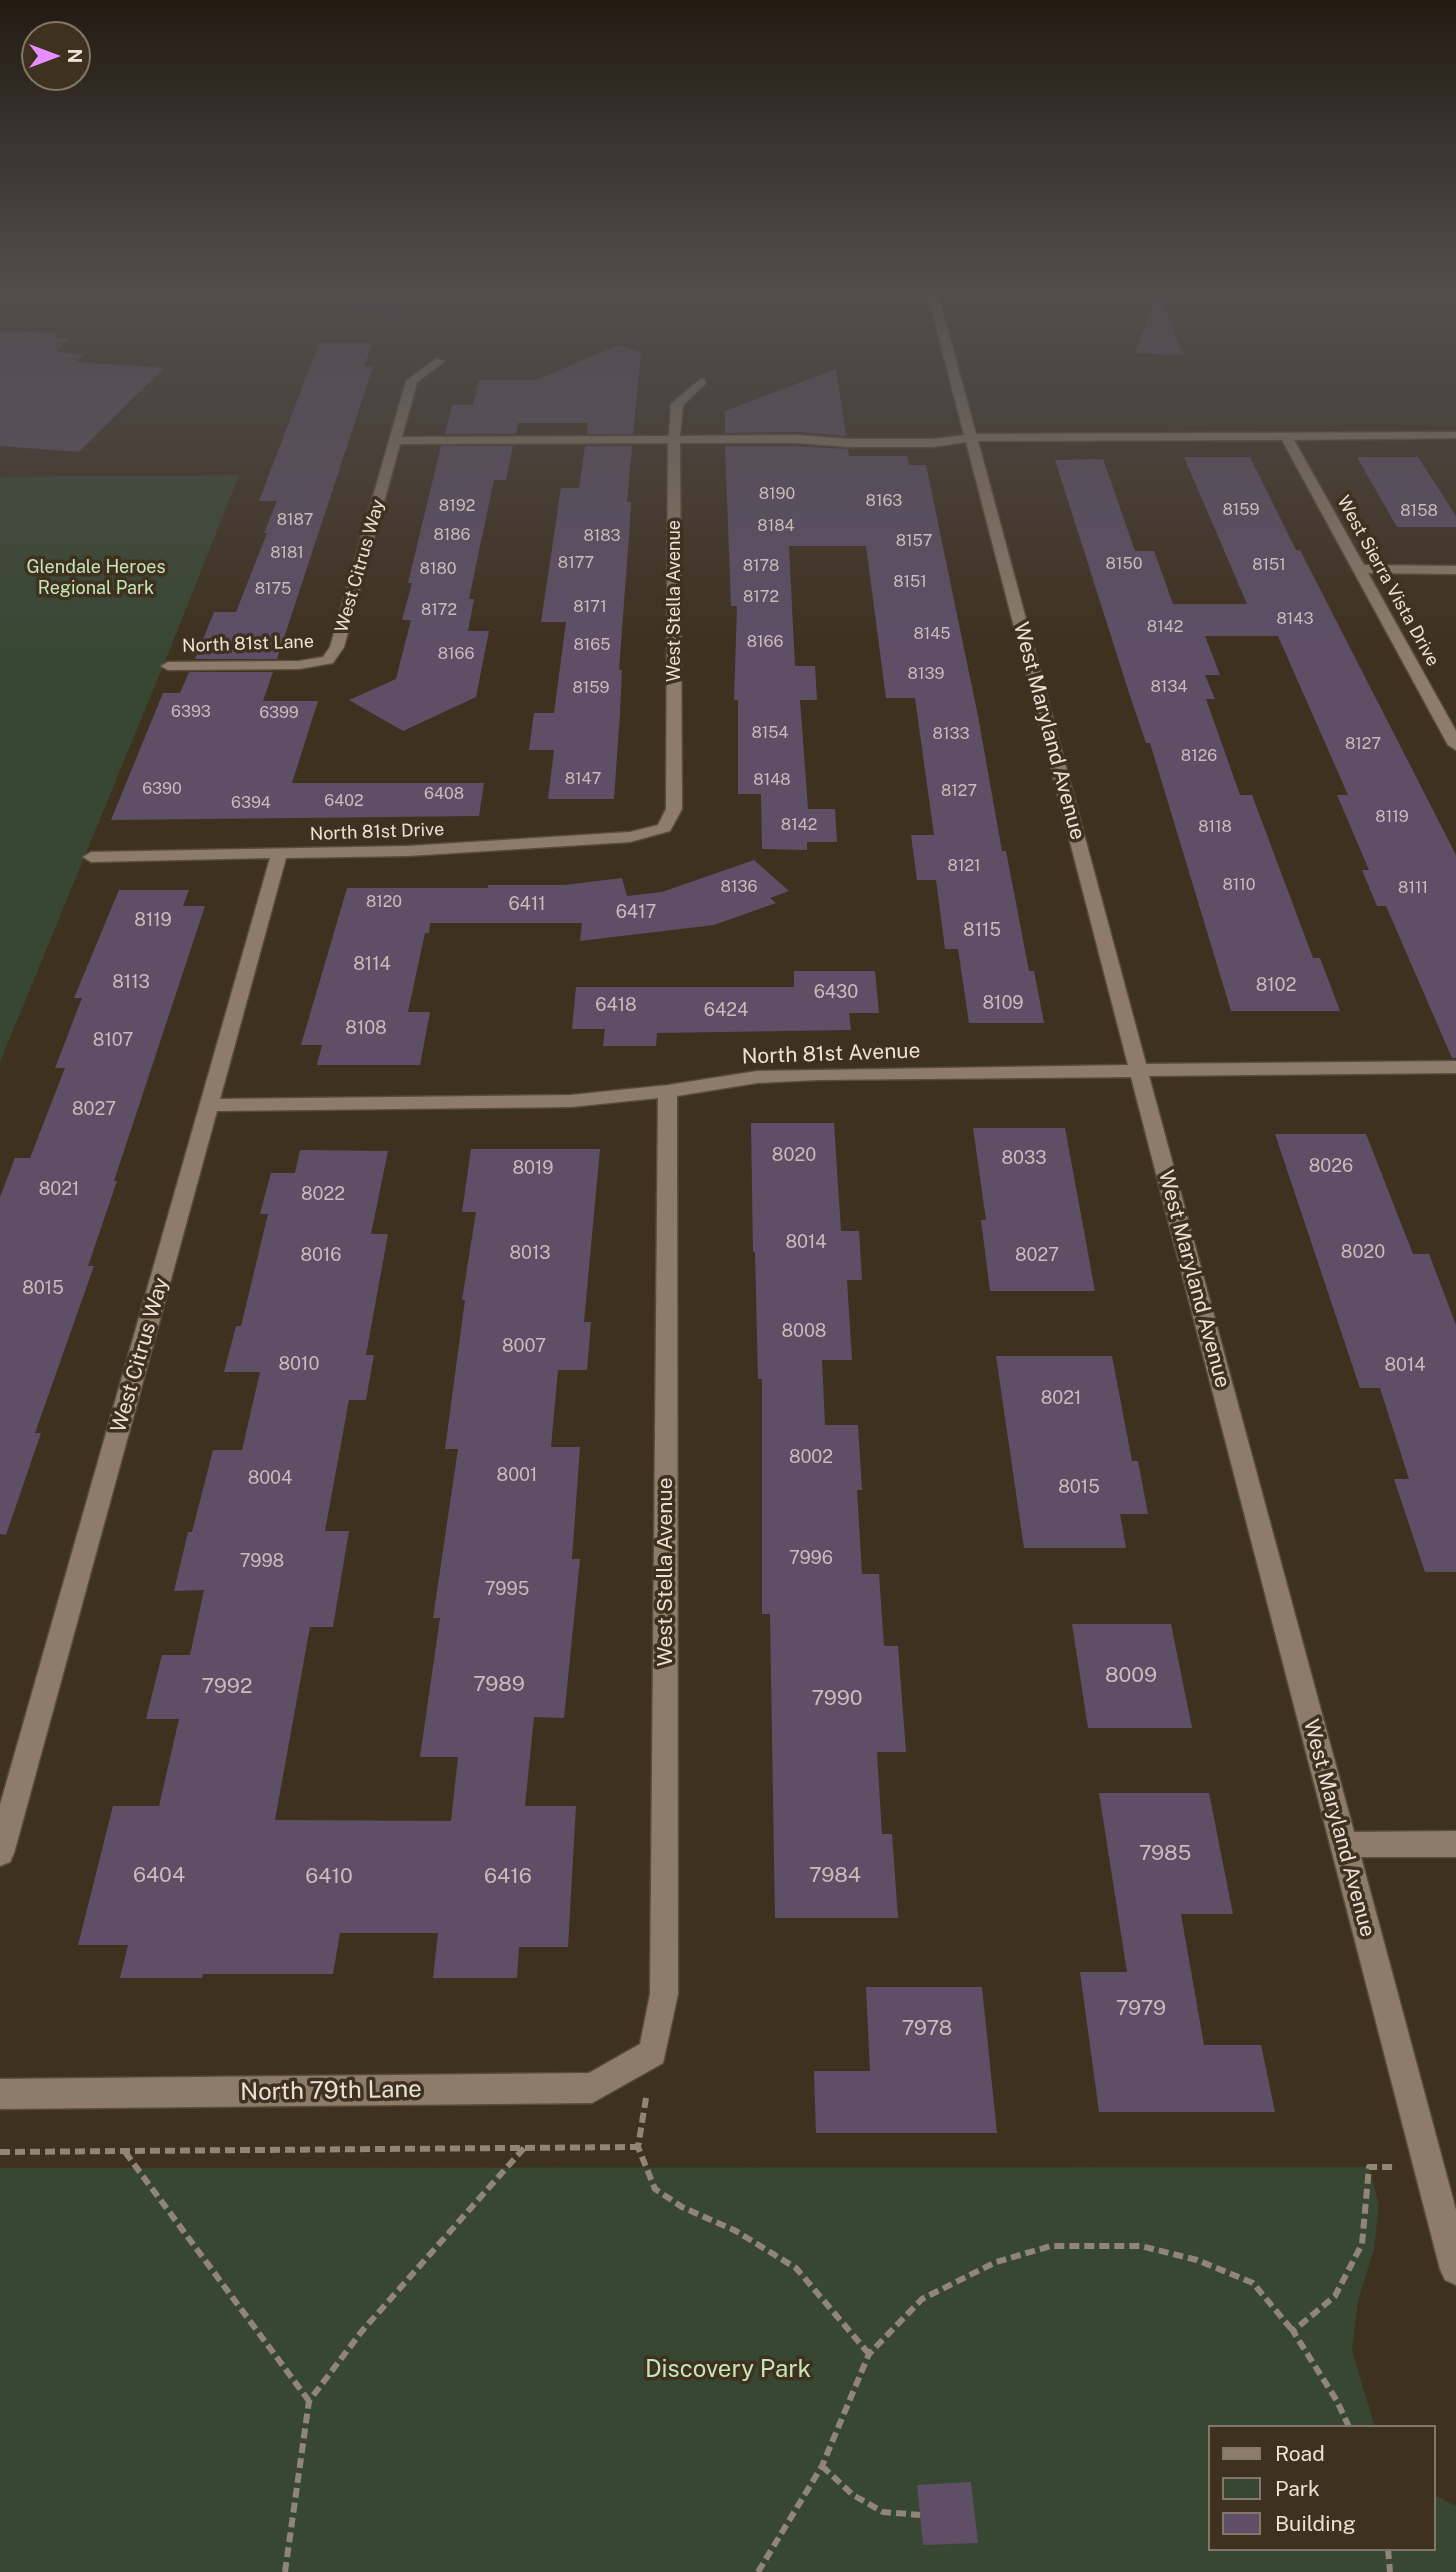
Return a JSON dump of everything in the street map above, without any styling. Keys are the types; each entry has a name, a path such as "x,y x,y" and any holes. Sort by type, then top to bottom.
{"street":[{"name":"West Citrus Way","path":"328,660 337,647 403,411"},
{"name":"West Stella Avenue","path":"664,828 674,809 674,441 676,411"},
{"name":"West Maryland Avenue","path":"965,411 1456,2269"},
{"path":"395,441 796,439 933,443 972,438 1456,435"},
{"name":"West Sierra Vista Drive","path":"1286,436 1456,745"},
{"path":"1360,569 1456,570"},
{"name":"North 81st Lane","path":"168,666 299,665 328,660"},
{"name":"North 81st Drive","path":"90,857 408,851 630,837 664,828"},
{"name":"West Citrus Way","path":"0,1853 279,855"},
{"name":"North 81st Avenue","path":"209,1105 571,1101 668,1091 757,1077 817,1074 1456,1066"},
{"name":"West Stella Avenue","path":"653,2053 664,1994 668,1091"},
{"path":"1344,1845 1456,1844"},
{"name":"North 79th Lane","path":"0,2094 592,2088 653,2053"}],"path":[{"path":"0,2152 638,2147 655,2189 682,2207 736,2231 796,2268 869,2354"},
{"path":"285,2572 309,2401 362,2331 524,2148"},
{"path":"125,2152 309,2401"},
{"path":"1293,2331 1335,2296 1362,2245 1369,2167 1429,2166"},
{"path":"758,2572 822,2466 869,2354 922,2299 996,2262 1051,2246 1141,2246 1196,2260 1253,2283 1293,2331 1337,2401 1348,2425"},
{"path":"822,2466 853,2495 883,2512 920,2515"},
{"path":"1388,2551 1391,2572"}],"green space":[{"name":"Glendale Heroes Regional Park","path":"239,475 170,649 0,1062 0,477"},
{"name":"Discovery Park","path":"1369,2167 1379,2205 1374,2249 1358,2301 1352,2351 1374,2425 1208,2425 1208,2551 1435,2551 1435,2496 1456,2506 1456,2572 0,2572 0,2168"}],"building":[{"path":"0,411 120,411 79,452 0,446"},
{"path":"293,411 359,411 277,659 195,659 214,612 236,612 277,501 259,501"},
{"path":"451,411 635,411 633,434 587,434 588,423 518,423 516,434 445,434"},
{"path":"725,411 842,411 846,436 796,432 725,433"},
{"path":"441,446 513,446 506,480 494,480 469,599 474,599 468,631 489,631 476,697 403,731 349,700 396,679 411,620 402,620 412,583 408,583"},
{"path":"585,446 632,446 627,502 631,502 619,670 622,670 614,799 548,799 554,750 529,750 534,713 554,713 566,622 541,622 561,488 579,488"},
{"path":"725,446 848,449 849,456 907,456 909,465 926,465 978,716 1002,851 1006,851 1029,971 1034,971 1044,1023 969,1023 958,949 945,949 936,880 917,880 911,835 934,835 915,698 886,698 866,546 789,546 795,666 815,666 817,700 800,700 808,809 835,809 837,842 807,842 807,850 762,849 761,794 738,794 738,700 734,700 737,606 731,606"},
{"path":"1184,457 1250,457 1456,855 1456,1058 1452,1058 1386,906 1377,906 1362,870 1369,870 1337,795 1348,795 1278,636 1205,636 1220,675 1205,675 1215,699 1206,699 1240,795 1252,795 1313,958 1320,958 1340,1011 1231,1011 1150,743 1146,743 1131,699 1055,460 1103,459 1135,551 1154,551 1173,604 1247,604"},
{"path":"1357,457 1418,457 1456,516 1456,527 1397,527"},
{"path":"189,672 273,672 263,701 318,701 292,783 484,783 479,816 111,820 163,693 180,693"},
{"path":"754,860 789,891 770,898 776,903 714,925 580,941 582,923 430,923 429,933 425,933 408,1012 430,1012 420,1065 317,1065 322,1045 301,1045 347,888 488,888 488,885 565,885 622,878 627,896 662,892"},
{"path":"119,890 189,890 183,906 205,906 88,1266 94,1266 35,1433 41,1433 6,1535 0,1534 0,1197 15,1158 30,1158 65,1068 55,1068 82,998 74,998"},
{"path":"794,971 875,971 879,1013 849,1013 851,1030 657,1033 656,1046 603,1046 605,1029 572,1029 576,987 794,987"},
{"path":"751,1123 834,1123 841,1231 859,1231 862,1280 847,1280 852,1360 822,1360 825,1425 858,1425 862,1490 857,1490 862,1574 879,1574 884,1646 898,1646 906,1752 877,1752 882,1834 892,1834 898,1918 775,1918 770,1614 762,1614 762,1379 758,1379"},
{"path":"973,1128 1065,1128 1095,1291 990,1291 981,1220 986,1220"},
{"path":"1275,1134 1366,1134 1413,1254 1429,1254 1456,1325 1456,1572 1425,1572 1394,1479 1409,1479 1380,1388 1360,1388"},
{"path":"471,1149 600,1149 584,1322 591,1322 587,1370 558,1370 551,1447 580,1447 572,1559 580,1559 564,1718 534,1717 525,1806 576,1806 568,1947 519,1947 517,1978 433,1978 438,1933 340,1933 333,1974 203,1974 202,1978 120,1978 128,1945 78,1945 113,1806 159,1806 179,1719 146,1719 162,1655 190,1655 204,1590 174,1591 188,1532 192,1532 213,1450 242,1450 260,1372 224,1372 236,1326 241,1326 268,1214 260,1214 271,1173 295,1173 300,1150 388,1151 371,1234 388,1234 366,1355 374,1355 366,1400 349,1400 325,1531 349,1531 333,1627 310,1627 275,1820 451,1821 458,1757 420,1757 440,1618 433,1618 458,1449 445,1449 465,1300 462,1300 476,1212 462,1212"},
{"path":"996,1356 1112,1356 1132,1461 1138,1461 1148,1514 1120,1514 1126,1548 1024,1548"},
{"path":"1072,1624 1171,1624 1192,1728 1088,1728"},
{"path":"1099,1793 1209,1793 1233,1914 1181,1914 1204,2045 1261,2045 1275,2112 1099,2112 1080,1972 1127,1972"},
{"path":"866,1987 982,1987 997,2133 816,2133 814,2071 870,2071"},
{"path":"971,2482 978,2543 923,2545 917,2485"}]}
